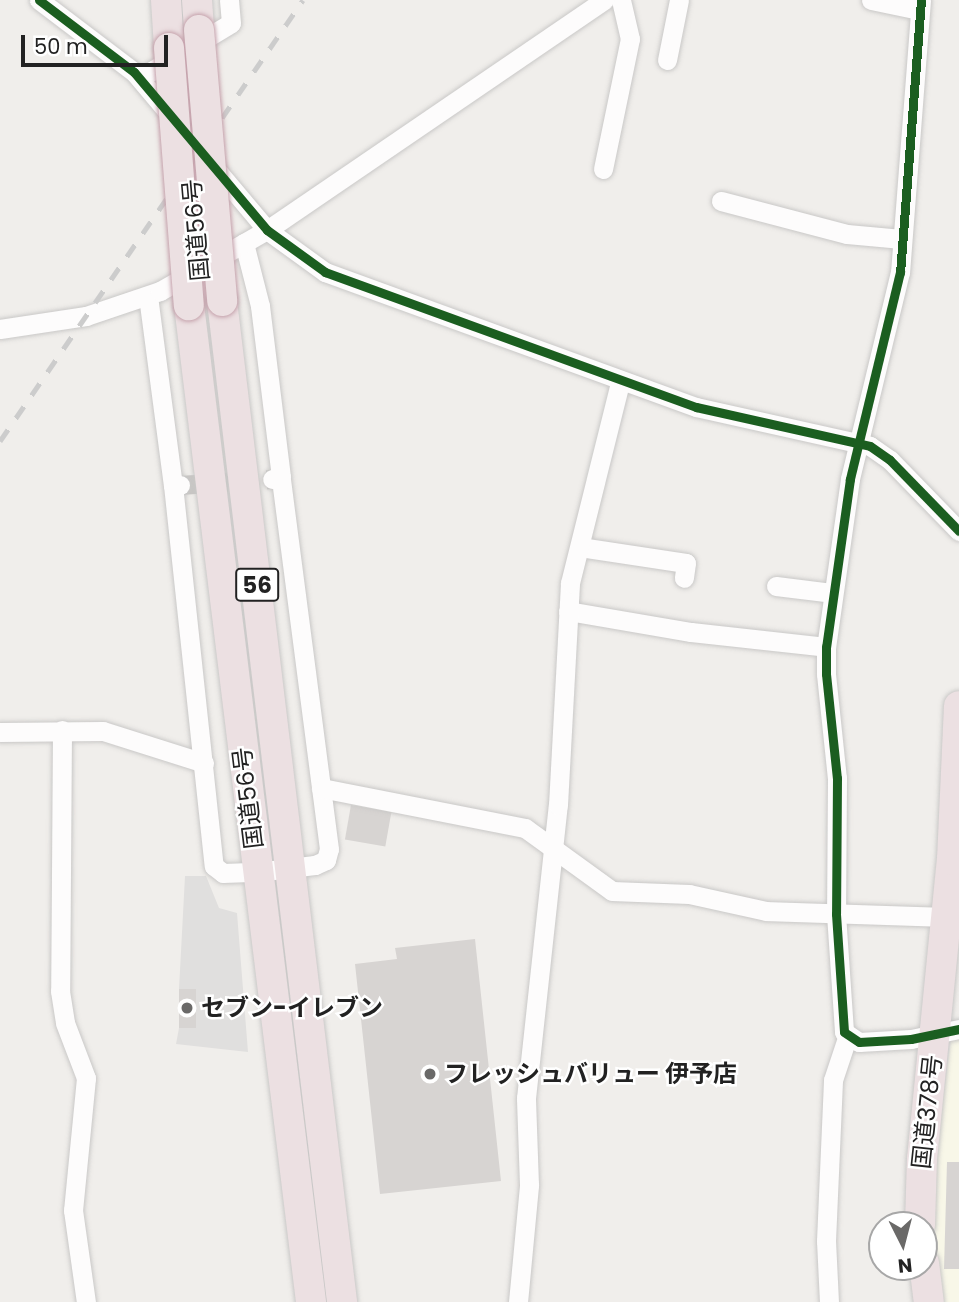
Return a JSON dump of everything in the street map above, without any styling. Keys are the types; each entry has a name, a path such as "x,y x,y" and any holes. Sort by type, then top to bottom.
{"highway":[{"name":"国道56号","path":"166,0 189,305 311,1302"},
{"name":"国道56号","path":"197,0 222,301 342,1302"},
{"name":"国道378号","path":"922,1211 947,1031 945,917 952,860 959,706"},
{"path":"926,1281 929,1302"}],"street":[{"path":"39,0 140,78 267,230 325,272 620,382 720,413 859,443 890,460 959,531"},
{"path":"140,78 231,23 229,0"},
{"path":"0,329 86,316 148,296 267,230 604,0"},
{"path":"603,169 630,38 621,0"},
{"path":"667,60 679,0"},
{"path":"829,1302 826,1241 833,1080 847,1038 836,914 837,778 826,647 832,593 859,443 895,298 920,5 871,0"},
{"path":"721,201 847,234 902,239"},
{"path":"148,296 177,485 217,872 257,872 315,865 326,860 329,849 276,478 260,306 244,243"},
{"path":"517,1302 528,1185 526,1098 551,847 568,611 580,547 620,382"},
{"path":"580,547 686,563 684,578"},
{"path":"776,586 832,593"},
{"path":"568,611 826,647"},
{"path":"0,732 62,730 134,737 204,763"},
{"path":"62,730 60,991 65,1023 86,1078 73,1210 86,1302"},
{"path":"321,788 525,828 612,891 689,894 766,911 945,917"},
{"path":"847,1038 859,1042 947,1031"}],"shaded area":[{"path":"185,876 206,876 219,908 237,913 248,1052 176,1044 179,1028 196,1027 196,989 179,989"},
{"path":"959,1039 959,1302 941,1302 938,1211 933,1211 935,1162 951,1040"}],"building":[{"path":"351,805 391,812 385,847 345,839"},
{"path":"475,939 501,1181 380,1194 355,964 397,959 395,948"},
{"name":"セブン-イレブン","path":"179,989 196,989 196,1028 179,1028"},
{"path":"947,1162 959,1162 959,1269 944,1269"}],"tunnel":[{"path":"180,485 272,479"}],"railway":[{"path":"0,441 303,0"}],"cycle path":[{"path":"39,0 134,72 267,230 325,272 696,407 870,446 890,460 959,531"},
{"path":"921,0 900,272 850,479 826,647 826,674 837,778 836,914 844,1032 859,1042 911,1039 959,1029"}],"place":[{"name":"セブン-イレブン","path":"187,1008"},
{"name":"フレッシュバリュー 伊予店","path":"430,1074"}]}
